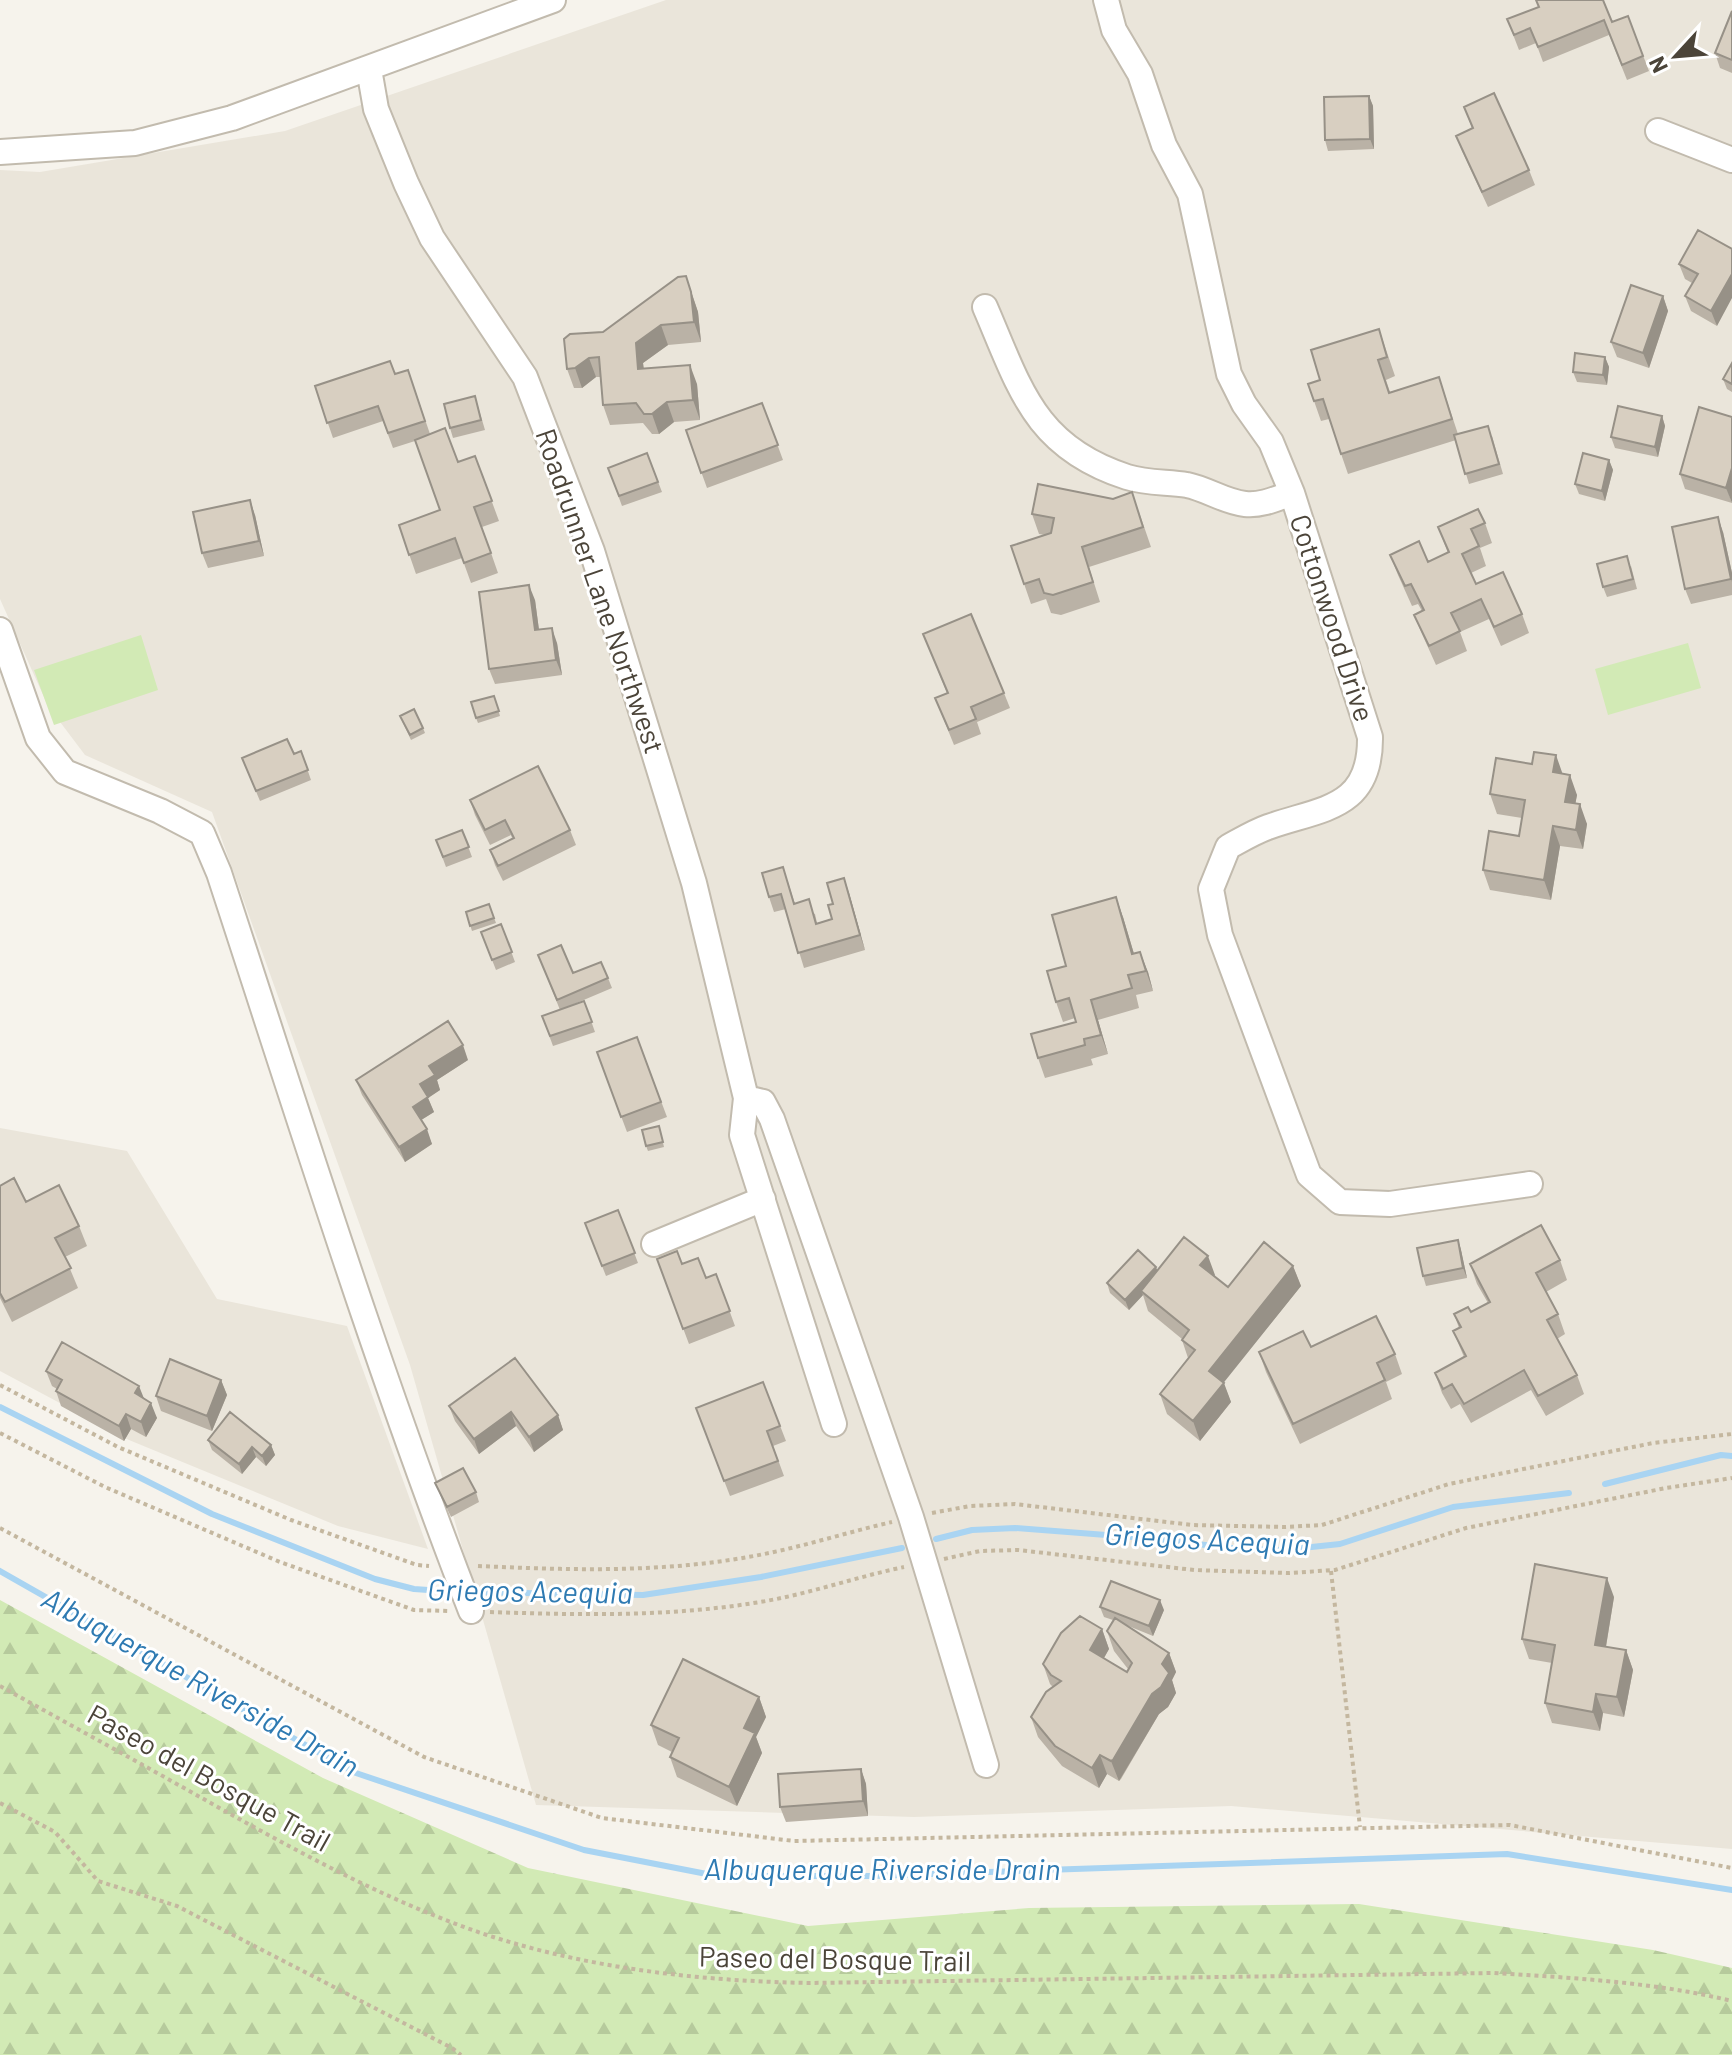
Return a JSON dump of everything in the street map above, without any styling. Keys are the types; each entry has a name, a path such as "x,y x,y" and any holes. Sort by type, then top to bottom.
{"street":[{"path":"0,152 135,143 232,118 553,0"},
{"name":"Cottonwood Drive","path":"1108,3 1114,30 1144,84 1164,145 1190,194 1229,374 1244,404 1271,442 1292,493 1367,722 1370,759 1362,780 1341,803 1322,812 1266,828 1228,847 1211,889 1220,935 1309,1175 1340,1202 1390,1204 1530,1184"},
{"name":"Roadrunner Lane Northwest","path":"369,69 376,109 406,183 432,238 525,377 592,551 694,883 746,1098 742,1135 834,1424"},
{"path":"1658,131 1732,160"},
{"path":"985,307 1022,393 1048,431 1077,455 1129,478 1195,487 1246,504 1292,493"},
{"path":"0,630 38,738 65,772 160,811 202,833 219,873 377,1354 470,1607"},
{"path":"746,1098 763,1102 772,1119 911,1517 986,1765"},
{"path":"654,1244 763,1199"}],"path":[{"path":"0,1385 118,1447 291,1520 417,1565 454,1570 662,1568 749,1557 911,1517 970,1506 1015,1504 1192,1525 1322,1525 1449,1484 1653,1443 1732,1434"},
{"path":"0,1433 105,1487 280,1562 414,1610 470,1607 603,1616 671,1613 763,1602 860,1576 980,1551 1018,1550 1194,1570 1289,1573 1331,1570 1411,1548 1466,1528 1732,1478"},
{"path":"0,1528 424,1757 602,1818 794,1841 1510,1825 1732,1868"},
{"path":"1331,1570 1360,1827"},
{"name":"Paseo del Bosque Trail","path":"0,1686 301,1853 390,1897 487,1935 566,1956 654,1974 741,1982 810,1983 1494,1973 1592,1979 1706,1994 1732,2001"},
{"path":"0,1803 55,1832 98,1881 177,1906 461,2055"}],"shaded area":[{"path":"666,0 1732,0 1732,1849 1231,1806 914,1817 536,1805 410,1365 212,812 85,755 48,706 0,599 0,170 40,172 285,131"},
{"path":"0,1128 127,1151 217,1299 347,1326 428,1549 338,1526 129,1440 0,1371"}],"green space":[{"path":"141,635 158,690 54,725 34,670"},
{"path":"1688,643 1701,688 1608,715 1595,669"},
{"path":"0,1600 323,1778 528,1868 808,1926 1029,1908 1359,1904 1653,1950 1732,1968 1732,2055 0,2055"}],"building":[{"path":"1536,0 1603,0 1612,22 1628,16 1643,56 1622,65 1604,20 1538,47 1530,28 1514,35 1507,19 1539,7"},
{"path":"1732,11 1732,60 1715,53"},
{"path":"1494,93 1529,170 1482,192 1456,136 1473,128 1464,107"},
{"path":"1369,96 1370,139 1325,140 1324,97"},
{"path":"1698,230 1732,249 1732,274 1711,311 1685,296 1698,274 1679,264"},
{"path":"686,276 694,322 661,325 636,343 638,369 690,365 693,400 667,402 652,414 644,414 636,403 603,405 599,357 589,358 575,368 567,369 564,339 570,334 603,332 678,277"},
{"path":"1631,285 1663,296 1643,353 1611,342"},
{"path":"1379,329 1387,357 1378,360 1389,393 1439,377 1452,419 1341,454 1323,399 1314,401 1308,384 1320,380 1311,350"},
{"path":"1575,353 1605,357 1603,375 1573,372"},
{"path":"390,361 395,374 408,370 425,421 388,433 378,406 327,423 315,386"},
{"path":"1732,363 1732,384 1723,379"},
{"path":"475,396 481,420 450,428 444,404"},
{"path":"762,403 778,445 701,473 686,430"},
{"path":"1618,406 1662,416 1655,447 1611,437"},
{"path":"1699,407 1732,417 1732,468 1726,488 1680,474"},
{"path":"1488,426 1499,464 1465,474 1454,435"},
{"path":"445,428 458,462 475,456 492,501 474,507 491,553 464,563 455,538 409,555 399,525 440,510 415,440"},
{"path":"647,453 658,482 619,496 608,468"},
{"path":"1583,453 1609,460 1602,491 1575,484"},
{"path":"1038,484 1113,499 1132,492 1143,527 1082,547 1093,582 1053,595 1044,593 1039,579 1024,584 1011,546 1051,533 1054,518 1032,514"},
{"path":"250,500 259,541 202,553 193,512"},
{"path":"1478,509 1485,523 1471,529 1479,546 1462,554 1476,584 1503,572 1522,614 1494,627 1481,599 1451,613 1460,631 1429,646 1414,615 1424,610 1411,584 1405,586 1390,555 1419,541 1428,562 1449,552 1438,527"},
{"path":"1718,517 1731,579 1685,589 1672,527"},
{"path":"1627,556 1633,579 1603,587 1597,564"},
{"path":"529,585 535,630 552,628 556,660 489,669 479,592"},
{"path":"971,614 1004,693 971,707 976,719 949,730 935,698 948,693 923,634"},
{"path":"494,696 499,711 476,718 471,702"},
{"path":"414,709 423,728 410,735 400,716"},
{"path":"287,739 294,754 301,751 308,770 256,791 242,758"},
{"path":"1534,752 1556,755 1553,772 1570,775 1565,802 1580,804 1576,830 1553,826 1544,880 1483,870 1489,831 1519,836 1525,800 1490,794 1496,758 1532,764"},
{"path":"538,766 570,830 498,866 490,850 514,838 505,820 485,830 470,800"},
{"path":"462,830 469,847 443,857 436,840"},
{"path":"783,867 794,904 809,899 816,924 832,919 828,905 833,904 827,883 844,878 860,935 798,953 781,894 769,897 762,873"},
{"path":"1116,897 1132,954 1140,952 1146,971 1128,975 1132,988 1091,1000 1101,1035 1084,1039 1085,1045 1038,1058 1031,1034 1076,1022 1069,998 1056,1002 1047,971 1066,966 1052,915"},
{"path":"489,904 494,918 470,926 466,912"},
{"path":"501,924 512,952 492,960 481,932"},
{"path":"561,945 573,973 601,962 608,978 557,1000 538,955"},
{"path":"584,1001 592,1022 550,1036 542,1016"},
{"path":"448,1021 463,1045 429,1066 435,1075 420,1084 428,1097 413,1107 427,1129 399,1147 356,1080"},
{"path":"637,1037 661,1102 621,1117 597,1052"},
{"path":"659,1126 663,1142 646,1146 642,1130"},
{"path":"14,1178 26,1202 59,1185 79,1226 55,1238 71,1268 5,1302 0,1293 0,1186"},
{"path":"618,1210 635,1253 602,1266 585,1223"},
{"path":"1541,1225 1560,1260 1536,1273 1558,1314 1547,1320 1577,1375 1538,1396 1524,1370 1464,1404 1452,1384 1443,1389 1435,1373 1466,1356 1453,1331 1461,1327 1454,1314 1468,1307 1471,1312 1490,1302 1470,1264"},
{"path":"1184,1237 1208,1256 1200,1265 1228,1287 1264,1242 1293,1266 1209,1371 1224,1383 1193,1421 1160,1394 1195,1350 1182,1340 1189,1330 1141,1291"},
{"path":"1458,1240 1463,1268 1423,1276 1417,1248"},
{"path":"1138,1250 1156,1267 1125,1300 1107,1283"},
{"path":"677,1251 682,1264 698,1258 706,1278 716,1274 730,1311 683,1329 657,1259"},
{"path":"1376,1316 1395,1354 1377,1363 1385,1380 1293,1424 1259,1352 1303,1331 1311,1347"},
{"path":"62,1342 139,1386 135,1393 151,1403 141,1422 126,1414 119,1426 56,1391 62,1380 46,1371"},
{"path":"515,1358 558,1415 529,1437 511,1412 474,1439 449,1406"},
{"path":"170,1359 221,1380 207,1416 156,1396"},
{"path":"763,1382 780,1426 767,1431 778,1461 724,1481 696,1408"},
{"path":"230,1412 271,1445 262,1456 252,1447 239,1464 208,1440"},
{"path":"463,1468 476,1492 447,1507 435,1483"},
{"path":"1535,1564 1607,1578 1595,1645 1626,1650 1617,1697 1596,1694 1593,1712 1545,1703 1555,1645 1522,1639"},
{"path":"1111,1581 1160,1600 1149,1626 1100,1607"},
{"path":"1080,1616 1102,1629 1090,1650 1127,1672 1132,1663 1107,1631 1115,1618 1169,1653 1162,1664 1169,1673 1161,1687 1152,1694 1113,1760 1100,1755 1092,1768 1055,1746 1031,1717 1046,1692 1061,1681 1051,1675 1043,1664 1061,1633"},
{"path":"683,1659 759,1697 744,1728 755,1733 729,1787 670,1757 679,1738 651,1725"},
{"path":"861,1769 863,1801 780,1807 778,1774"}],"waterway":[{"name":"Griegos Acequia","path":"0,1407 212,1514 375,1579 414,1589 457,1592"},
{"name":"Griegos Acequia","path":"1605,1484 1721,1455 1732,1456"},
{"name":"Griegos Acequia","path":"936,1539 972,1530 1015,1528 1240,1549 1283,1550 1340,1544 1453,1507 1569,1493"},
{"name":"Griegos Acequia","path":"468,1592 643,1595 761,1577 902,1548"},
{"name":"Albuquerque Riverside Drain","path":"0,1571 353,1772 584,1850 717,1876 873,1876 1507,1854 1732,1890"}]}
